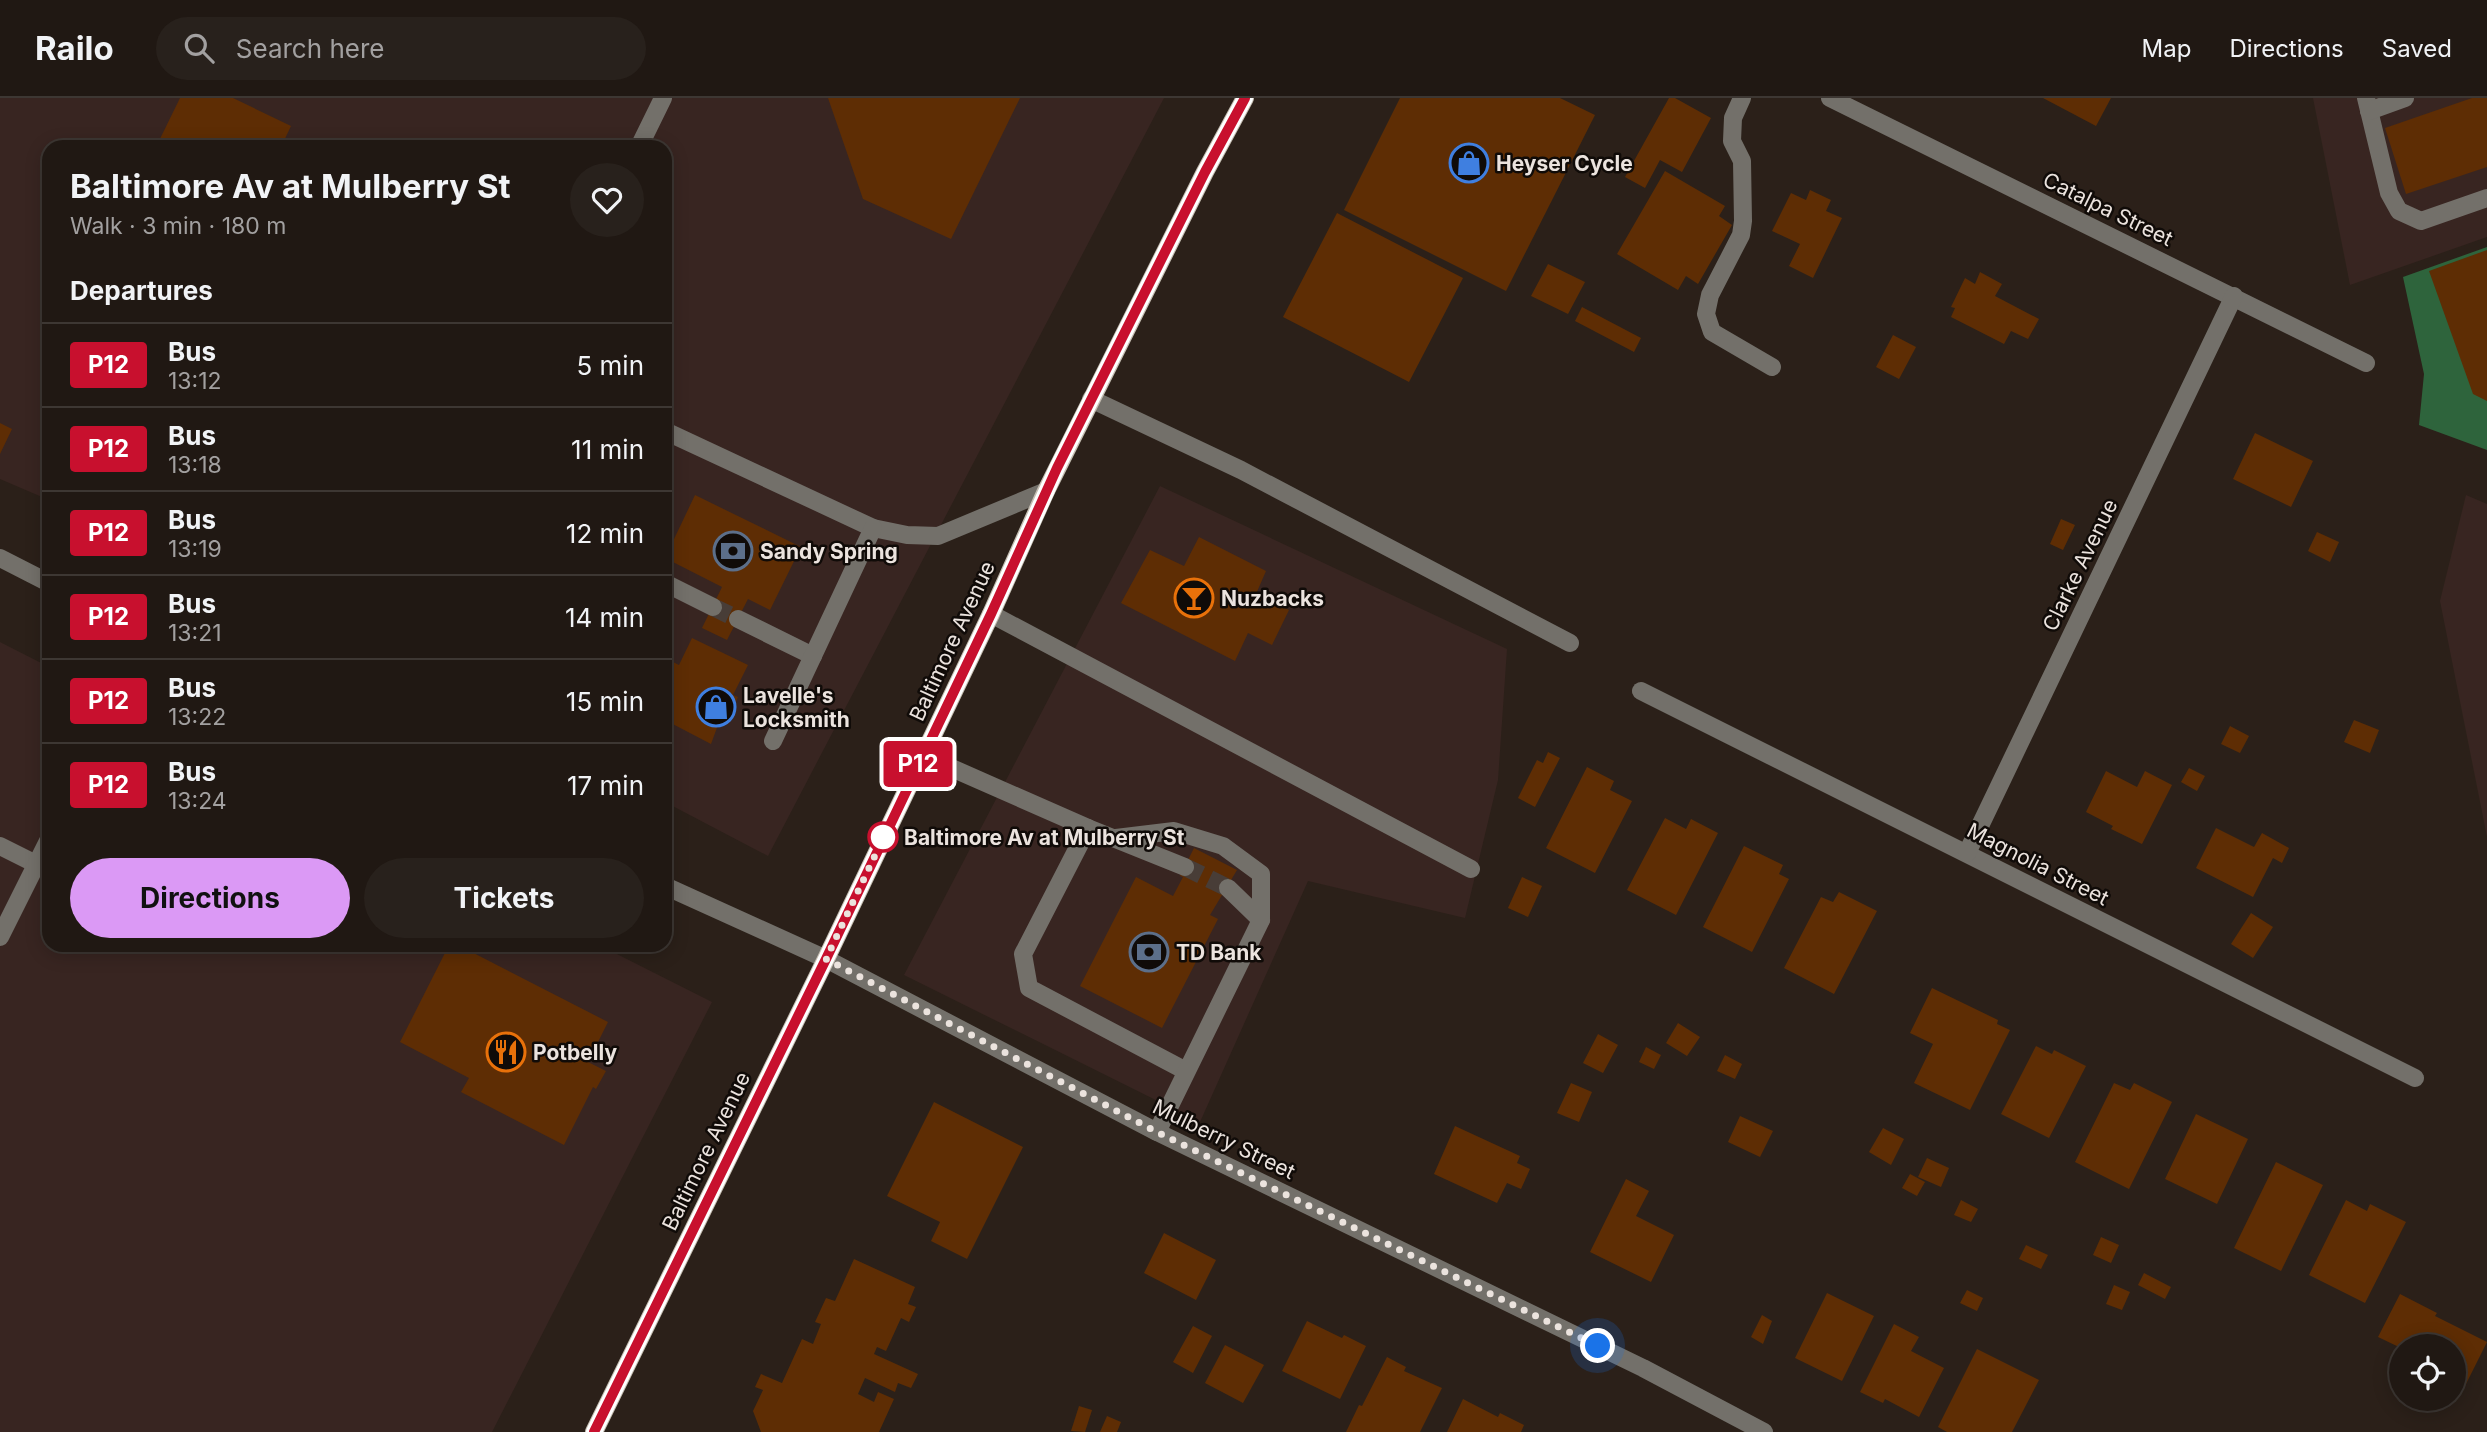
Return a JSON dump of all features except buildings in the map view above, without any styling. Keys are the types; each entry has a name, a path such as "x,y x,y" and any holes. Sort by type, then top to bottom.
{"main road":[{"name":"Baltimore Avenue","path":"593,1432 826,959 991,614 1046,491 1205,172 1245,98"}],"street":[{"path":"642,140 663,98"},
{"path":"1742,98 1733,118 1732,141 1742,161 1744,190 1741,235 1710,295 1706,314 1712,332 1772,367"},
{"name":"Catalpa Street","path":"1830,98 2366,363"},
{"path":"2405,98 2367,104 2389,193 2399,211 2421,221 2487,198"},
{"name":"Clarke Avenue","path":"1967,853 2234,296"},
{"path":"1091,399 1241,470 1570,643"},
{"path":"672,434 873,528 907,535 938,536 1046,491"},
{"path":"773,741 873,528"},
{"path":"0,558 42,579"},
{"path":"672,586 713,607"},
{"path":"991,614 1471,869"},
{"path":"738,619 813,656"},
{"name":"Magnolia Street","path":"1641,691 2415,1078"},
{"path":"922,755 1088,828 1185,867"},
{"path":"1088,828 1023,954 1030,988 1186,1071"},
{"path":"1114,839 1174,831 1223,846 1261,874 1261,920 1157,1132"},
{"path":"0,846 36,864"},
{"path":"0,937 42,852"},
{"path":"1228,888 1261,920"},
{"name":"Mulberry Street","path":"672,889 826,959 1157,1132 1643,1368 1764,1432"}],"shaded area":[{"path":"0,98 1164,98 768,856 672,806 672,140 42,140 42,497 0,479"},
{"path":"2313,98 2487,98 2487,237 2350,285"},
{"path":"1160,486 1507,649 1498,780 1465,918 1308,881 1200,1122 904,975"},
{"path":"2466,495 2487,504 2487,837 2440,601"},
{"path":"0,642 42,663 42,952 613,952 712,1002 492,1432 0,1432"}],"green space":[{"path":"2487,247 2487,450 2419,425 2424,374 2403,277"}],"tunnel":[{"path":"713,607 738,619"},
{"path":"1185,867 1228,888"}],"bus line":[{"name":"P12","path":"594,1432 826,959 991,614 1057,468 1205,172 1245,98"}],"place":[{"name":"Heyser Cycle","path":"1469,163"},
{"name":"Sandy Spring","path":"733,551"},
{"name":"Nuzbacks","path":"1194,598"},
{"name":"Lavelle's Locksmith","path":"716,707"},
{"name":"Baltimore Av at Mulberry St","path":"883,837"},
{"name":"TD Bank","path":"1149,952"},
{"name":"Potbelly","path":"506,1052"}],"route":[{"path":"883,837 887,830 826,959 1157,1132 1598,1346"}]}
